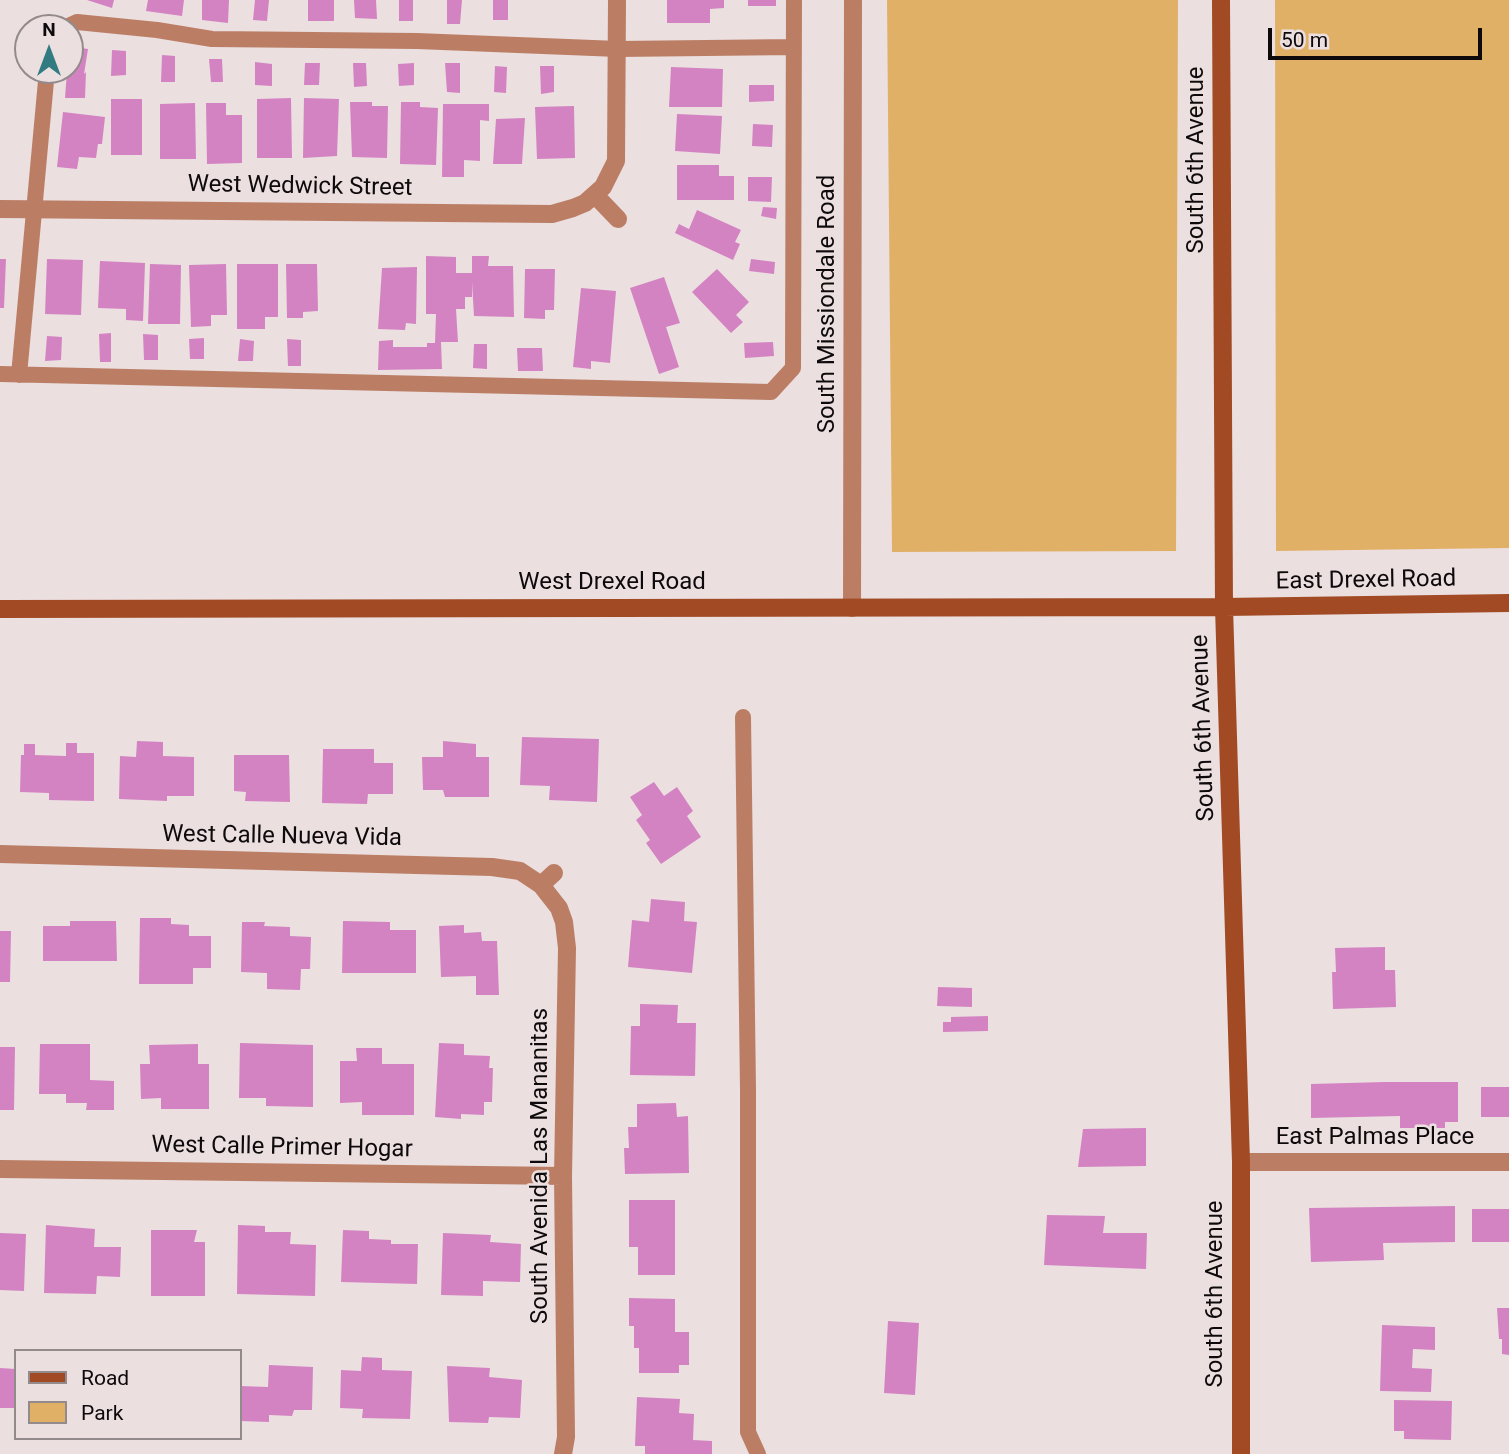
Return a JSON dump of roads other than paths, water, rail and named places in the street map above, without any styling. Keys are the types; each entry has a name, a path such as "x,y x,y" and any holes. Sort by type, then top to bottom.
{"street":[{"path":"617,0 617,161 596,195 618,219"},
{"name":"South Missiondale Road","path":"852,608 853,0"},
{"name":"South 6th Avenue","path":"1221,0 1224,607 1241,1162 1241,1454"},
{"name":"West Wedwick Street","path":"0,209 552,214 573,208 596,195"},
{"name":"East Drexel Road","path":"1224,607 1509,603"},
{"name":"West Drexel Road","path":"0,609 1224,607"},
{"name":"West Calle Nueva Vida","path":"0,854 492,866 547,879"},
{"name":"South Avenida Las Mananitas","path":"547,879 564,922 567,948 563,1176 566,1437 563,1454"},
{"name":"East Palmas Place","path":"1241,1162 1509,1162"},
{"name":"West Calle Primer Hogar","path":"0,1169 563,1176"}],"lane":[{"path":"0,374 771,392 793,368 794,0"},
{"path":"84,23 212,38 417,41 618,49 794,47"},
{"path":"19,375 46,84"},
{"path":"743,717 748,1089 748,1432 758,1454"}]}
